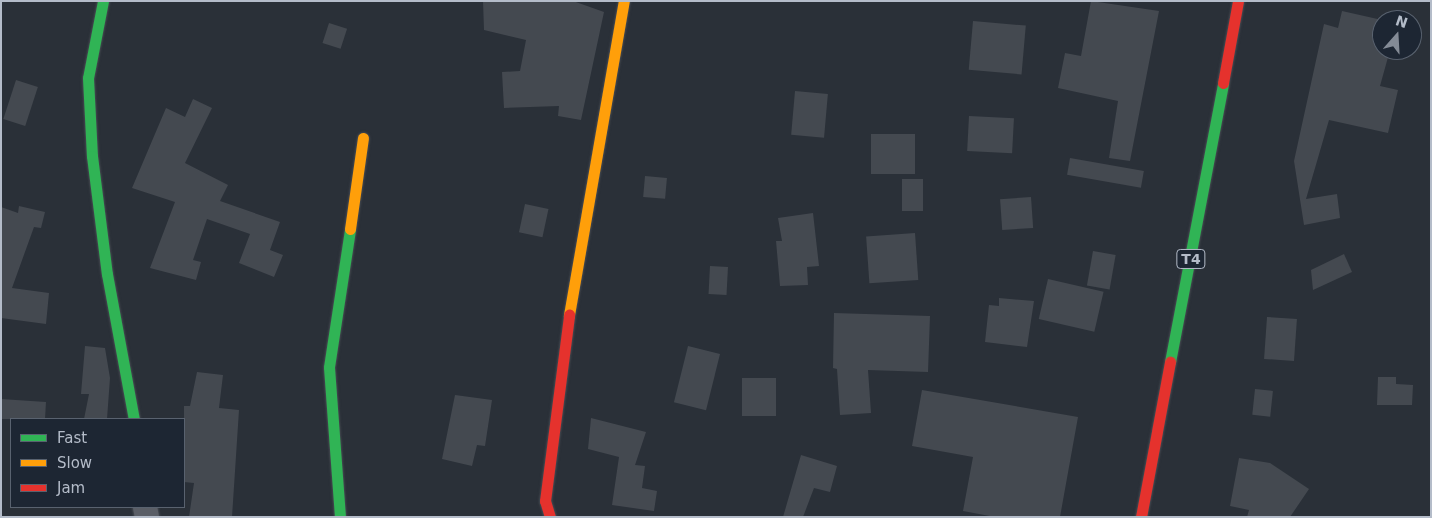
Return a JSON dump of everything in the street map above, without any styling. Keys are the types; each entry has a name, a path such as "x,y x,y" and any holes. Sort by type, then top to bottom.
{"main road":[{"path":"103,1 88,78 92,156 107,274 134,418"},
{"path":"550,517 545,501 572,287 624,1"},
{"name":"T4","path":"1141,517 1238,1"},
{"path":"340,517 329,366 363,138"}],"building":[{"path":"483,1 573,1 604,12 581,120 558,116 559,106 504,108 502,72 520,71 526,40 484,30"},
{"path":"1091,1 1159,11 1130,161 1109,158 1118,101 1058,88 1065,53 1081,56"},
{"path":"1342,11 1372,18 1372,60 1387,60 1380,86 1398,90 1388,133 1329,120 1306,199 1337,194 1340,218 1304,225 1294,161 1324,24 1338,28"},
{"path":"973,21 1026,26 1022,74 969,70"},
{"path":"329,23 347,29 341,49 323,43"},
{"path":"16,80 38,87 25,126 3,119"},
{"path":"795,91 828,94 824,138 791,135"},
{"path":"193,99 212,108 185,163 228,185 220,201 280,222 270,250 283,255 274,277 239,263 250,234 207,219 193,260 201,262 196,280 150,268 175,202 132,188 166,108 185,117"},
{"path":"969,116 1014,118 1012,153 967,151"},
{"path":"871,134 915,134 915,174 871,174"},
{"path":"1070,158 1144,171 1141,188 1067,175"},
{"path":"645,176 667,178 665,199 643,197"},
{"path":"902,179 923,179 923,211 902,211"},
{"path":"1031,197 1033,228 1002,230 1000,199"},
{"path":"525,204 548,209 542,237 519,232"},
{"path":"19,206 45,212 41,228 34,227 12,288 49,293 46,324 1,318 1,207 18,213"},
{"path":"813,213 819,266 807,267 808,285 780,286 776,241 782,241 778,218"},
{"path":"915,233 918,280 869,283 866,236"},
{"path":"1093,251 1116,255 1110,289 1087,285"},
{"path":"1344,254 1352,272 1313,290 1311,270"},
{"path":"710,266 728,267 727,295 709,294"},
{"path":"1048,279 1104,292 1094,332 1039,319"},
{"path":"999,298 1034,301 1027,347 985,342 989,305 999,306"},
{"path":"834,313 930,316 928,372 868,370 871,413 840,415 837,369 833,368"},
{"path":"1267,317 1297,319 1294,361 1264,359"},
{"path":"85,346 105,348 110,378 107,418 84,418 89,394 81,394"},
{"path":"688,346 720,354 706,410 674,402"},
{"path":"197,372 223,375 219,408 239,410 232,517 189,517 194,483 185,482 184,406 190,406"},
{"path":"1378,377 1396,377 1396,384 1413,385 1412,405 1377,405"},
{"path":"742,378 776,378 776,416 742,416"},
{"path":"1255,389 1273,391 1270,417 1252,415"},
{"path":"922,390 1078,417 1060,517 995,517 963,511 973,457 912,446"},
{"path":"455,395 492,400 485,446 477,445 472,466 442,459"},
{"path":"1,399 46,402 45,418 1,419"},
{"path":"591,418 646,432 635,465 645,466 642,488 657,491 654,511 612,505 619,457 588,449"},
{"path":"801,455 837,466 830,492 814,488 803,517 783,517"},
{"path":"1239,458 1270,463 1309,489 1290,517 1247,517 1249,510 1230,506"}],"traffic: fast":[{"path":"103,1 88,78 92,156 107,274 134,418"},
{"path":"1170,362 1223,83"},
{"path":"340,517 329,367 350,229"}],"traffic: slow":[{"path":"569,315 624,1"},
{"path":"350,229 363,138"}],"traffic: jam":[{"path":"1223,83 1238,1"},
{"path":"550,517 545,501 569,315"},
{"path":"1141,517 1170,362"}]}
